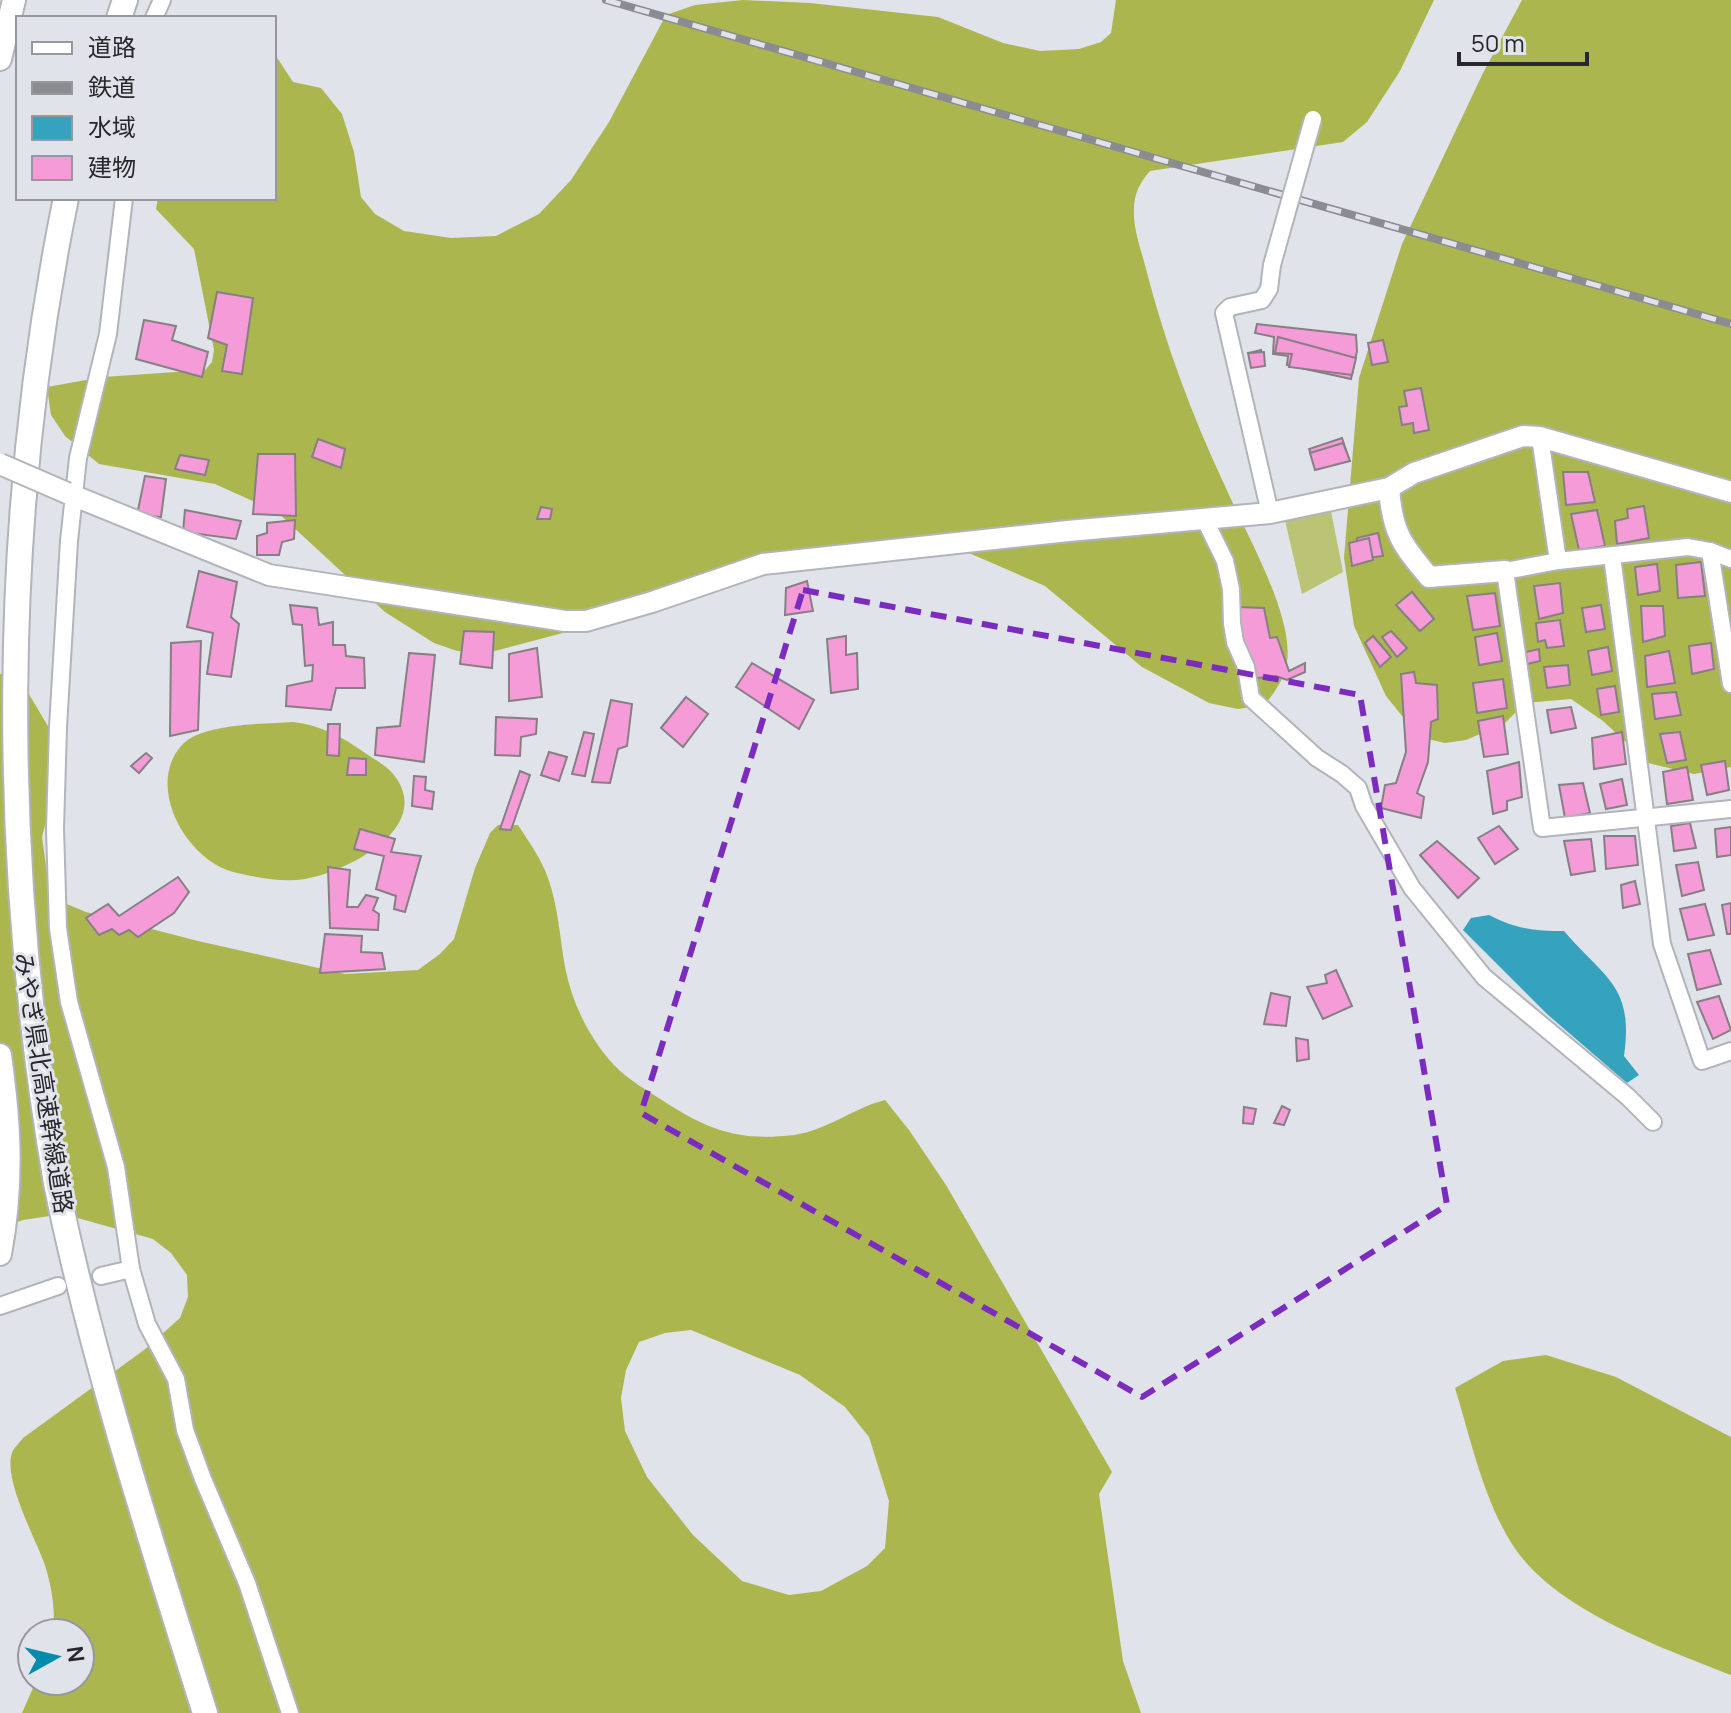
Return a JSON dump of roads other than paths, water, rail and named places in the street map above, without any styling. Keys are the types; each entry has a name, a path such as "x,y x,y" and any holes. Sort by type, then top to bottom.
{"main road":[{"path":"0,59 14,0"},
{"name":"みやぎ県北高速幹線道路","path":"66,200 33,367 21,452 14,539 9,715 12,866 31,1028 56,1181 92,1340 129,1471 205,1713"},
{"path":"0,1055 7,1102 11,1169 0,1254"}],"street":[{"path":"1270,513 1224,313 1230,307 1262,300 1269,289 1272,265 1313,119"},
{"path":"124,200 108,334 70,494 55,829 58,928 69,1002 116,1167 131,1269 147,1324 176,1379 185,1430 247,1583 290,1713"},
{"path":"0,464 269,575 565,621 586,621 763,564 1270,513 1389,488 1414,473 1523,436 1540,437 1731,492"},
{"path":"1540,437 1558,561"},
{"path":"1389,488 1391,516 1403,546 1429,577 1505,571 1558,561 1688,547 1731,559"},
{"path":"1204,518 1225,561 1231,589 1233,633 1246,667 1251,698 1317,758 1358,788 1364,806 1412,888 1484,977 1628,1097 1653,1122"},
{"path":"1710,551 1731,684"},
{"path":"1612,556 1662,944 1702,1061 1731,1051"},
{"path":"1505,571 1542,828 1731,809"},
{"path":"101,1276 131,1269"},
{"path":"0,1306 58,1286"}],"water":[{"path":"1489,915 1525,928 1564,931 1604,973 1620,998 1625,1013 1624,1056 1639,1075 1627,1083 1547,1014 1463,930 1471,918"}],"railway":[{"path":"606,0 1731,324"}]}
